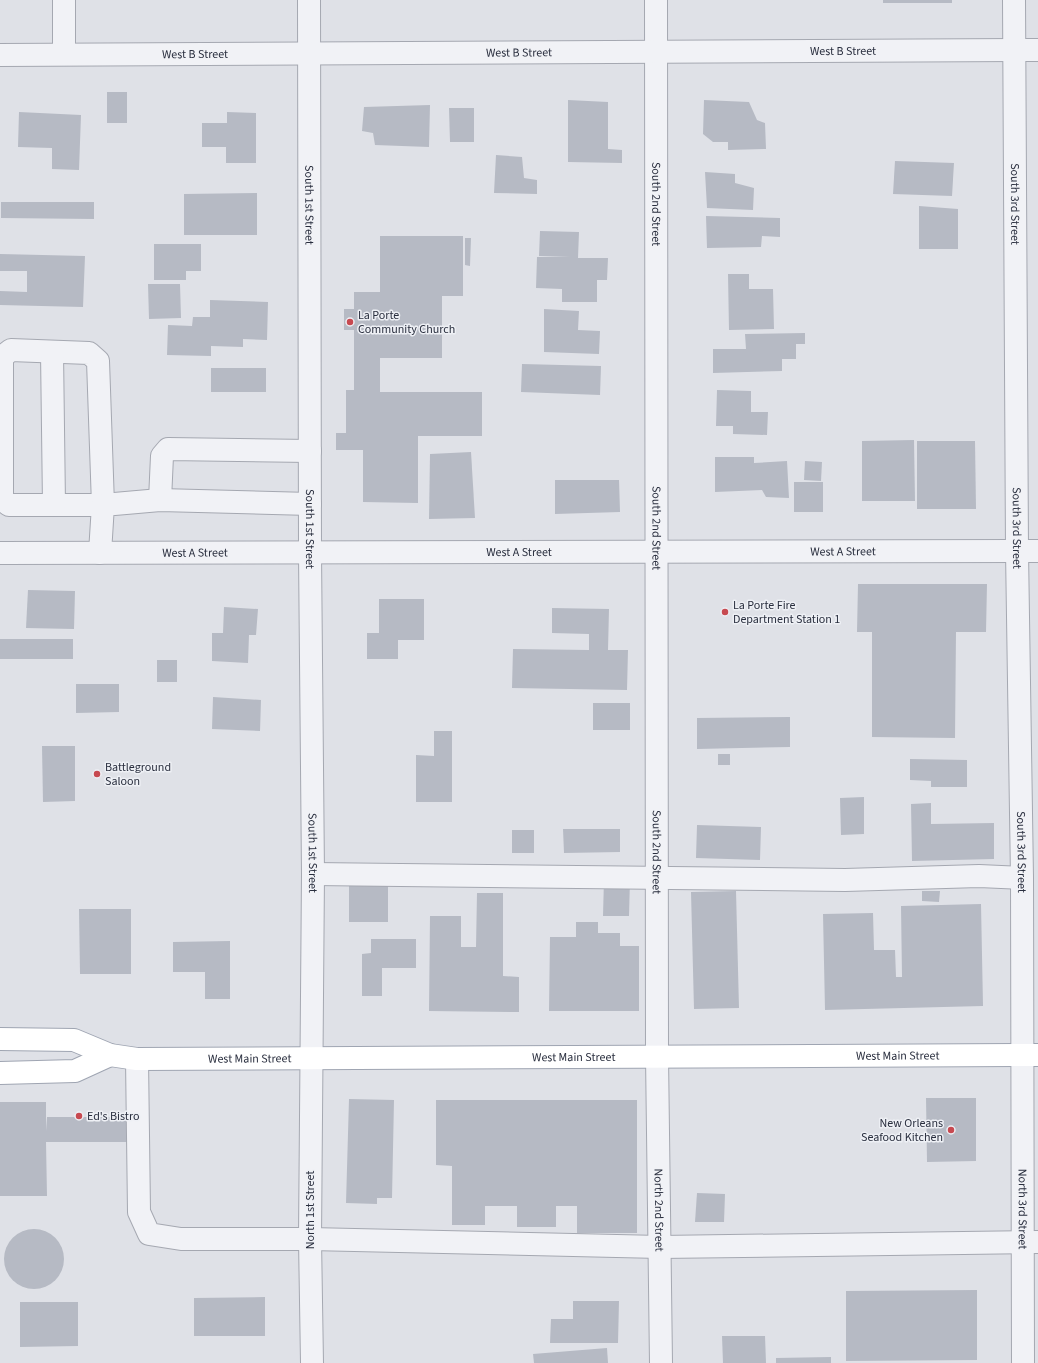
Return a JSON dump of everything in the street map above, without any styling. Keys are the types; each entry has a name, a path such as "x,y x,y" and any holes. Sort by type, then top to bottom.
{"main road":[{"name":"West Main Street","path":"0,1039 74,1040 110,1055 137,1059 312,1057 1030,1055"},
{"path":"0,1073 75,1071 110,1055"}],"street":[{"path":"64,0 64,54"},
{"name":"South 1st Street","path":"309,0 310,553 313,874 312,1057"},
{"name":"South 2nd Street","path":"656,0 657,1056"},
{"name":"South 3rd Street","path":"1014,0 1017,551 1029,764 1029,829 1022,878 1030,1055"},
{"name":"West B Street","path":"0,55 1038,50"},
{"path":"100,553 103,505 98,361 89,353 10,350 2,357 2,500 9,505 103,505 160,500 310,504"},
{"path":"52,352 54,505"},
{"path":"160,500 162,456 168,449 310,451"},
{"name":"West A Street","path":"0,553 1038,551"},
{"path":"313,874 657,879 845,880 979,876 1022,878"},
{"name":"North 3rd Street","path":"1022,1363 1030,1242 1030,1055"},
{"name":"North 2nd Street","path":"657,1056 661,1363"},
{"name":"North 1st Street","path":"312,1057 310,1239 312,1363"},
{"path":"137,1059 139,1212 149,1234 181,1239 310,1239 660,1247 1030,1242"}],"building":[{"path":"883,0 952,0 952,3 883,3"},
{"path":"107,92 127,92 127,123 107,123"},
{"path":"568,100 608,102 608,149 622,150 622,163 568,162"},
{"path":"704,100 749,102 757,120 765,123 766,149 728,150 728,142 713,142 703,134"},
{"path":"430,105 429,147 375,145 373,133 362,131 364,107"},
{"path":"449,108 474,108 474,142 450,142"},
{"path":"19,112 81,115 79,170 52,169 52,148 18,147"},
{"path":"227,112 256,113 256,163 226,163 226,147 202,147 202,123 227,123"},
{"path":"496,155 522,157 524,178 537,180 537,194 494,193"},
{"path":"895,161 954,163 952,196 893,194"},
{"path":"705,172 735,174 735,183 754,188 753,210 707,208"},
{"path":"257,193 257,235 184,235 184,194"},
{"path":"1,202 94,202 94,219 1,218"},
{"path":"919,206 958,209 958,249 919,249"},
{"path":"706,216 780,218 780,237 762,236 761,247 707,248"},
{"path":"540,231 579,232 578,258 608,258 607,280 597,280 597,302 562,302 562,289 536,288 537,257 570,257 539,256"},
{"path":"380,236 463,236 463,296 442,296 442,358 380,358 380,392 482,392 482,436 418,436 418,503 363,502 363,450 336,450 336,433 346,433 346,390 354,390 354,330 344,330 344,309 354,309 354,292 380,292"},
{"path":"465,238 471,238 470,266 465,265"},
{"path":"154,244 201,244 201,271 186,271 186,280 154,280"},
{"path":"0,254 85,256 83,307 0,305 0,291 27,292 27,271 0,271"},
{"path":"728,274 749,274 749,289 773,289 774,329 729,330"},
{"path":"148,284 180,284 181,318 149,319"},
{"path":"210,300 268,302 267,340 243,339 243,347 211,346 211,356 167,355 168,325 192,326 193,317 210,317"},
{"path":"544,309 579,311 578,330 600,331 599,354 544,352"},
{"path":"805,333 805,344 796,344 796,359 782,359 782,371 713,373 713,349 746,349 745,334"},
{"path":"522,364 601,366 600,395 521,392"},
{"path":"211,368 266,368 266,392 211,392"},
{"path":"717,390 751,391 751,412 768,412 767,435 733,434 733,426 716,426"},
{"path":"914,440 915,501 862,501 862,441"},
{"path":"917,441 975,441 976,509 917,509"},
{"path":"471,452 475,518 429,519 430,454"},
{"path":"715,457 754,457 754,463 787,461 789,498 766,497 762,490 715,492"},
{"path":"805,461 822,462 821,481 804,480"},
{"path":"555,480 619,480 620,512 555,514"},
{"path":"794,482 823,482 823,512 794,512"},
{"path":"858,584 987,584 986,632 956,632 955,738 872,737 872,632 857,632"},
{"path":"28,590 75,591 74,629 26,628"},
{"path":"379,599 424,599 424,640 398,640 398,659 367,659 367,633 379,633"},
{"path":"224,607 258,609 256,635 249,635 248,663 212,661 212,633 223,633"},
{"path":"552,608 609,609 608,650 628,650 627,690 512,688 513,649 589,650 589,634 552,633"},
{"path":"0,639 73,639 73,659 0,659"},
{"path":"157,660 177,660 177,682 157,682"},
{"path":"76,684 119,684 119,712 76,713"},
{"path":"213,697 261,700 260,731 212,729"},
{"path":"593,703 630,703 630,730 593,730"},
{"path":"790,717 790,747 697,749 697,718"},
{"path":"434,731 452,731 452,802 416,802 416,755 434,756"},
{"path":"42,746 75,746 75,801 43,802"},
{"path":"718,754 730,754 730,765 718,765"},
{"path":"910,759 967,760 967,787 931,787 931,781 910,780"},
{"path":"864,797 864,834 841,835 840,798"},
{"path":"931,803 931,824 994,823 994,859 912,861 911,804"},
{"path":"697,825 761,827 760,860 696,858"},
{"path":"563,829 620,829 620,852 564,853"},
{"path":"512,830 534,830 534,853 512,853"},
{"path":"349,878 388,878 388,922 349,922"},
{"path":"604,879 630,879 629,916 603,916"},
{"path":"736,891 739,1008 694,1009 691,892"},
{"path":"922,891 940,891 939,902 922,901"},
{"path":"477,893 503,893 503,976 519,977 519,1012 429,1011 430,916 461,916 461,947 476,947"},
{"path":"981,904 983,1006 825,1010 823,914 873,913 874,950 895,950 896,977 902,977 901,906"},
{"path":"79,909 131,909 131,974 80,974"},
{"path":"576,922 598,922 598,933 620,933 620,946 639,946 639,1011 549,1011 550,937 576,937"},
{"path":"371,939 416,939 416,968 382,968 382,996 362,996 362,954 371,953"},
{"path":"230,941 230,999 205,999 205,972 173,972 173,942"},
{"name":"New Orleans Seafood Kitchen","path":"926,1098 976,1098 976,1161 927,1162"},
{"path":"349,1099 394,1100 392,1198 377,1198 377,1204 346,1203"},
{"path":"436,1100 637,1100 637,1233 577,1233 577,1206 556,1206 556,1227 517,1227 517,1206 485,1206 485,1225 452,1225 452,1166 436,1165"},
{"path":"0,1102 46,1102 46,1131 47,1117 133,1117 133,1142 46,1142 47,1196 0,1196"},
{"path":"697,1193 725,1194 724,1222 695,1222"},
{"path":"34,1229 51,1234 59,1242 64,1259 59,1276 51,1284 34,1289 17,1284 9,1276 4,1259 9,1242 17,1234"},
{"path":"977,1290 977,1360 846,1361 846,1291"},
{"path":"265,1297 265,1336 194,1336 194,1298"},
{"path":"573,1301 619,1301 618,1343 550,1343 551,1319 573,1319"},
{"path":"20,1302 78,1302 78,1346 20,1347"},
{"path":"722,1336 765,1336 766,1363 723,1363"},
{"path":"607,1348 608,1363 534,1363 533,1354"},
{"path":"831,1357 831,1363 776,1363 776,1358"}],"place":[{"name":"La Porte Community Church","path":"350,322"},
{"name":"La Porte Fire Department Station 1","path":"725,612"},
{"name":"Battleground Saloon","path":"97,774"},
{"name":"Ed's Bistro","path":"79,1116"},
{"name":"New Orleans Seafood Kitchen","path":"951,1130"}]}
